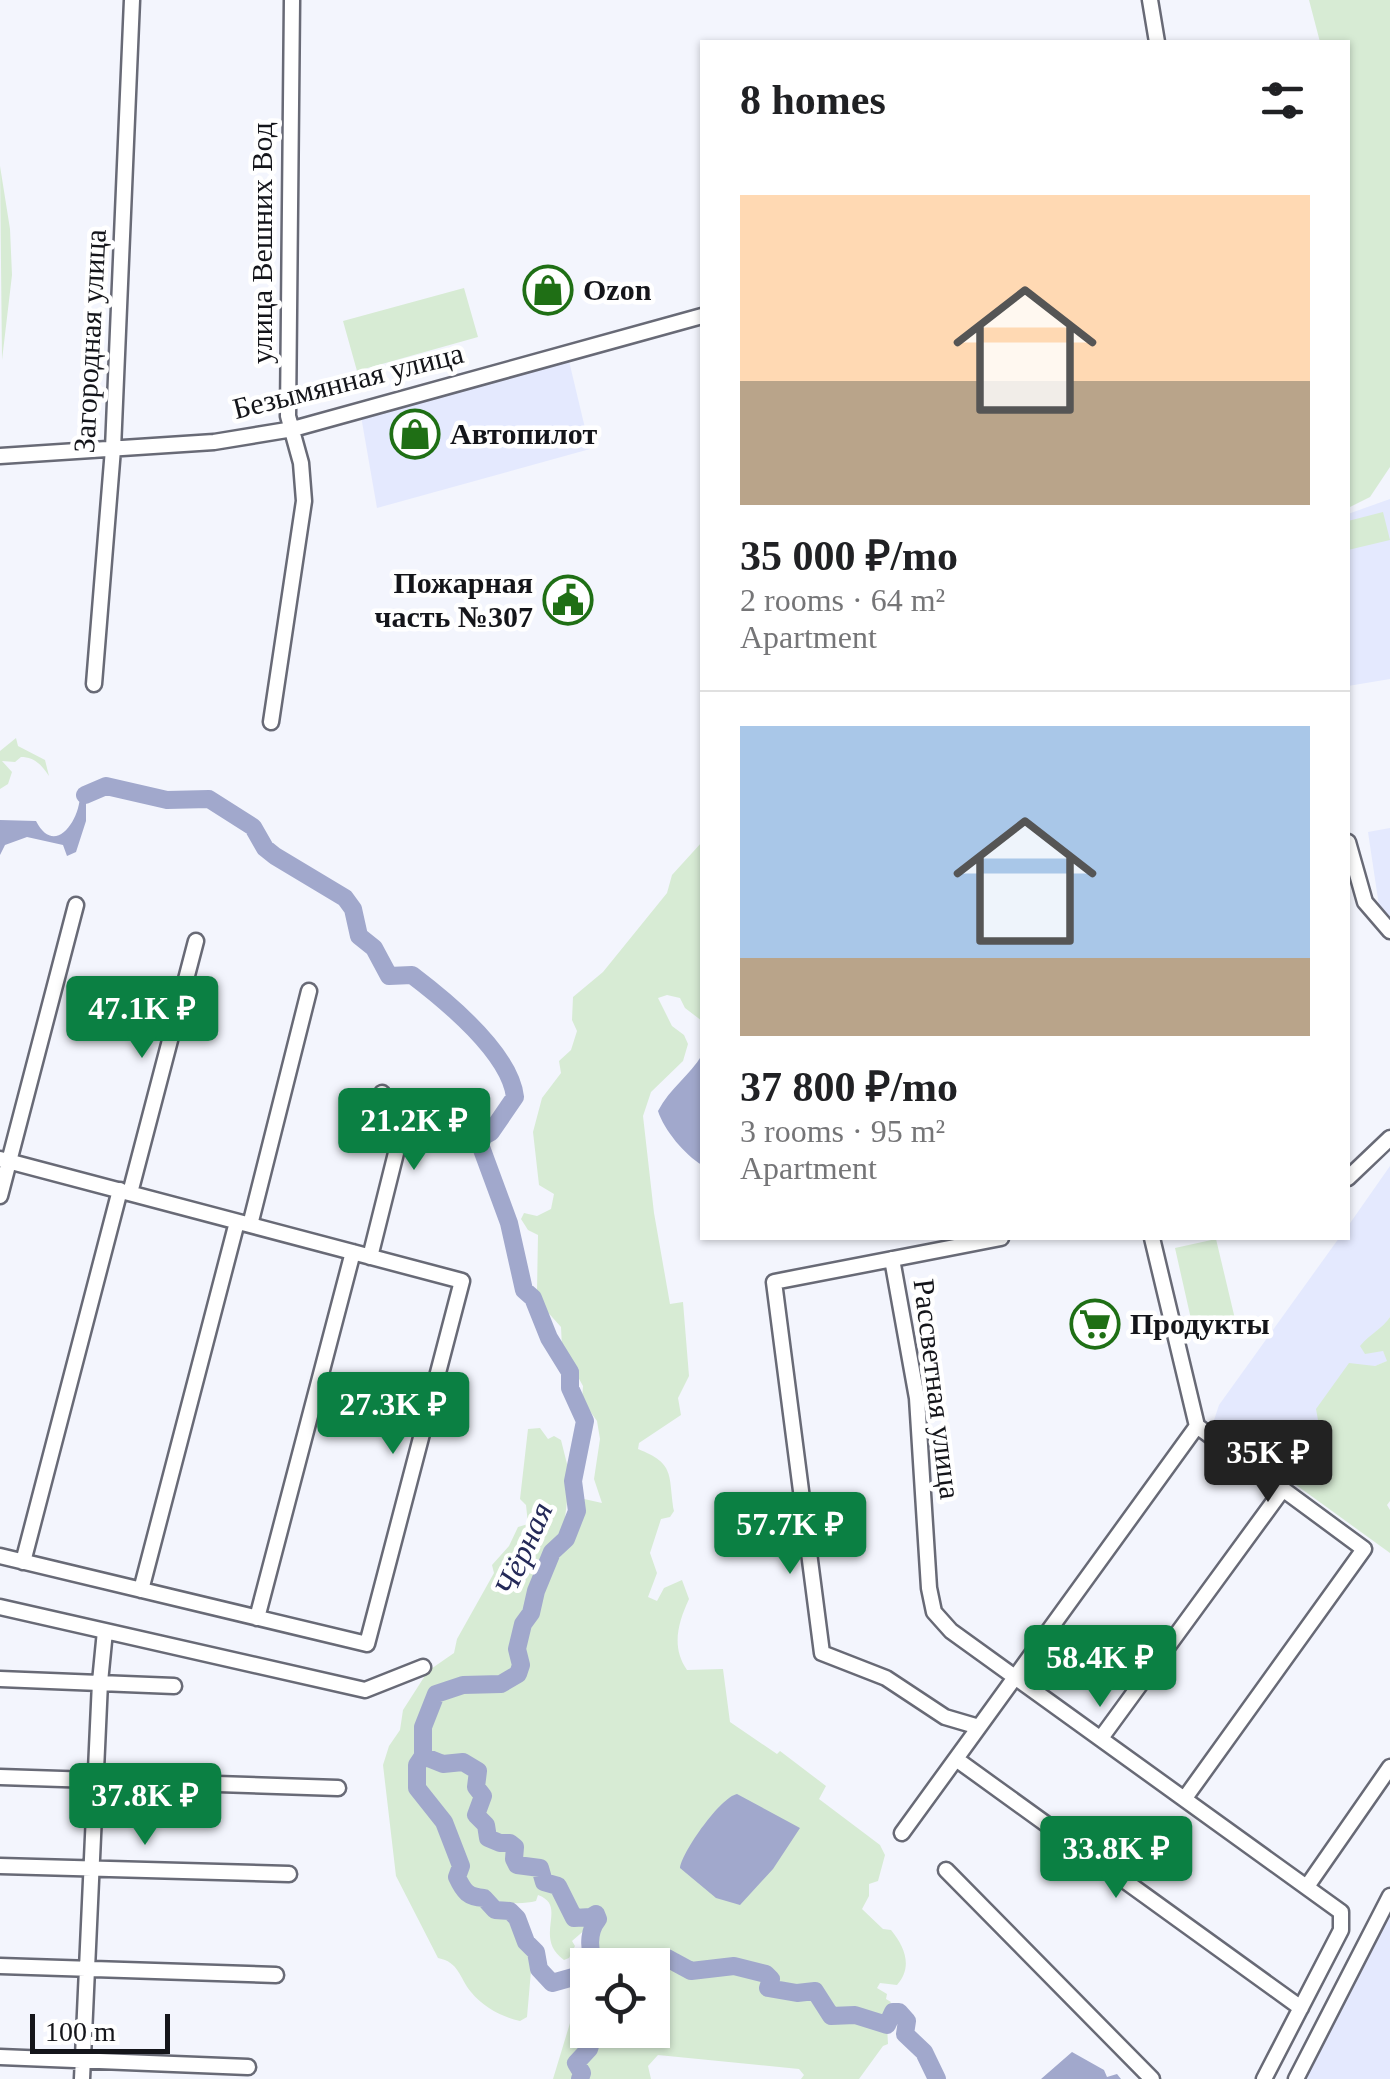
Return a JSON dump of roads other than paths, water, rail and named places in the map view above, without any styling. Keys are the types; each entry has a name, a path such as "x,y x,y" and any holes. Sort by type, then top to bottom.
{"street":[{"name":"Загородная улица","path":"94,684 113,449 132,0"},
{"name":"улица Вешних Вод","path":"271,722 304,501 301,463 288,416 292,0"},
{"path":"1150,0 1157,40"},
{"name":"Безымянная улица","path":"0,456 214,442 292,429 700,317"},
{"path":"1350,849 1365,902 1390,931"},
{"path":"0,1196 5,1160 76,905"},
{"path":"23,1562 196,941"},
{"path":"140,1590 309,991"},
{"path":"370,1257 398,1145 382,1093"},
{"path":"1350,1176 1390,1138"},
{"path":"0,1556 367,1644 462,1281 5,1160"},
{"path":"979,1727 945,1716 886,1678 822,1653 774,1282 992,1240"},
{"path":"1152,1240 1197,1426 1364,1549 1185,1798"},
{"path":"257,1618 353,1252"},
{"name":"Рассветная улица","path":"892,1259 916,1398 934,1612 950,1631 1335,1905 1343,1919 1264,2079"},
{"path":"902,1833 1197,1426"},
{"path":"1101,1738 1282,1489"},
{"path":"0,1607 365,1690 423,1668"},
{"path":"82,2079 105,1631"},
{"path":"0,1679 174,1686"},
{"path":"956,1759 1301,2008"},
{"path":"1308,1885 1390,1767"},
{"path":"0,1776 338,1788"},
{"path":"0,1866 288,1874"},
{"path":"946,1870 1152,2079"},
{"path":"1296,2079 1390,1896"},
{"path":"0,1966 276,1974"},
{"path":"0,2057 248,2066"}],"water":[{"path":"93,785 106,786 86,801 86,821 76,852 67,856 63,845 27,837 5,845 0,855 0,820 36,821 51,836 59,835 72,823 80,793"},
{"path":"700,1058 700,1163 676,1141 658,1111"},
{"path":"737,1794 800,1828 773,1869 740,1905 716,1898 680,1868 704,1825"},
{"path":"1072,2052 1104,2070 1107,2077 1117,2074 1121,2079 1041,2079"}],"waterway":[{"name":"Чёрная","path":"85,795 106,786 167,800 209,799 253,827 265,848 275,856 345,898 353,909 359,936 374,948 389,976 412,975 441,998 489,1046 510,1080 515,1097 491,1132 480,1138 481,1147 509,1223 524,1290 533,1298 549,1338 570,1372 570,1388 585,1421 573,1481 577,1511 566,1539 552,1552 531,1613 523,1624 517,1649 521,1665 518,1674 501,1684 463,1685 436,1694 423,1727 423,1756 443,1764 463,1762 478,1771 476,1787 483,1796 476,1815 486,1825 488,1838 515,1847 517,1865 540,1868 544,1882 558,1886 574,1918 596,1914 598,1919 590,1938 592,1957 656,1961 667,1958 691,1971 734,1966 766,1974 771,1979 768,1988 797,1993 815,1991 831,2016 855,2015 887,2025 893,2012 899,2012 907,2021 905,2034 924,2052 937,2079"},
{"path":"423,1756 417,1765 417,1788 444,1822 461,1866 457,1877 464,1890 484,1898 495,1910 510,1911 517,1918 526,1942 536,1952 539,1969 552,1983 570,1978"},
{"path":"580,2079 582,2073 576,2063 589,2048"}],"place":[{"name":"Ozon","path":"548,290"},
{"name":"Автопилот","path":"415,434"},
{"name":"Пожарная часть №307","path":"568,600"},
{"name":"Продукты","path":"1095,1324"}]}
